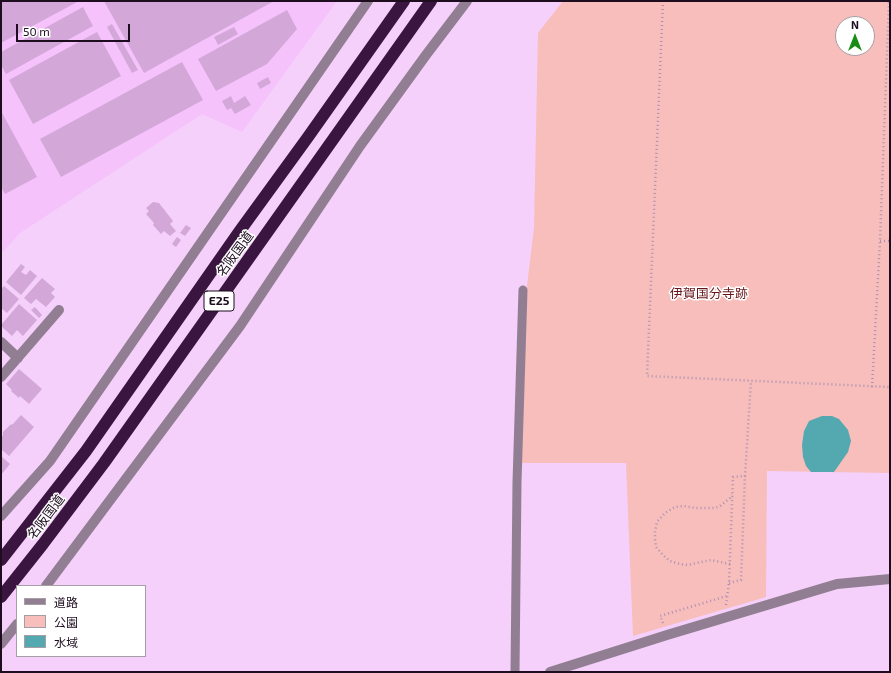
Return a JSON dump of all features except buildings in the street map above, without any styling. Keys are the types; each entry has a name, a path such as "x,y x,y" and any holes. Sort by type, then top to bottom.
{"highway":[{"name":"名阪国道","path":"1,560 86,450 404,1"},
{"name":"名阪国道","path":"1,597 104,463 431,1"},
{"path":"1,556 22,534"}],"street":[{"path":"1,516 50,461 368,1"},
{"path":"47,585 240,326 360,146 467,1"},
{"path":"1,377 59,310"},
{"path":"1,342 18,358"},
{"path":"550,672 837,584 890,578"},
{"path":"1,644 16,625"}],"lane":[{"path":"515,672 517,482 523,290"}],"path":[{"path":"663,1 647,376 890,387"},
{"path":"872,387 880,241 889,1"},
{"path":"880,241 890,241"},
{"path":"729,583 741,580 745,476 751,381"},
{"path":"724,618 729,583 733,477 745,476"},
{"path":"730,564 710,560 687,565 670,560 656,547 655,532 657,522 665,513 675,507 684,506 715,508 730,498 732,494"},
{"path":"667,635 660,616 727,596"}],"shaded area":[{"path":"1,1 337,1 242,132 202,114 20,233 1,254"}],"green space":[{"name":"伊賀国分寺跡","path":"563,1 890,1 890,473 767,471 766,597 633,636 626,463 521,463 527,286 534,228 538,33"}],"water":[{"path":"822,416 832,416 839,419 848,430 851,441 848,452 834,472 811,472 806,466 803,457 802,445 804,431 809,421"}]}
